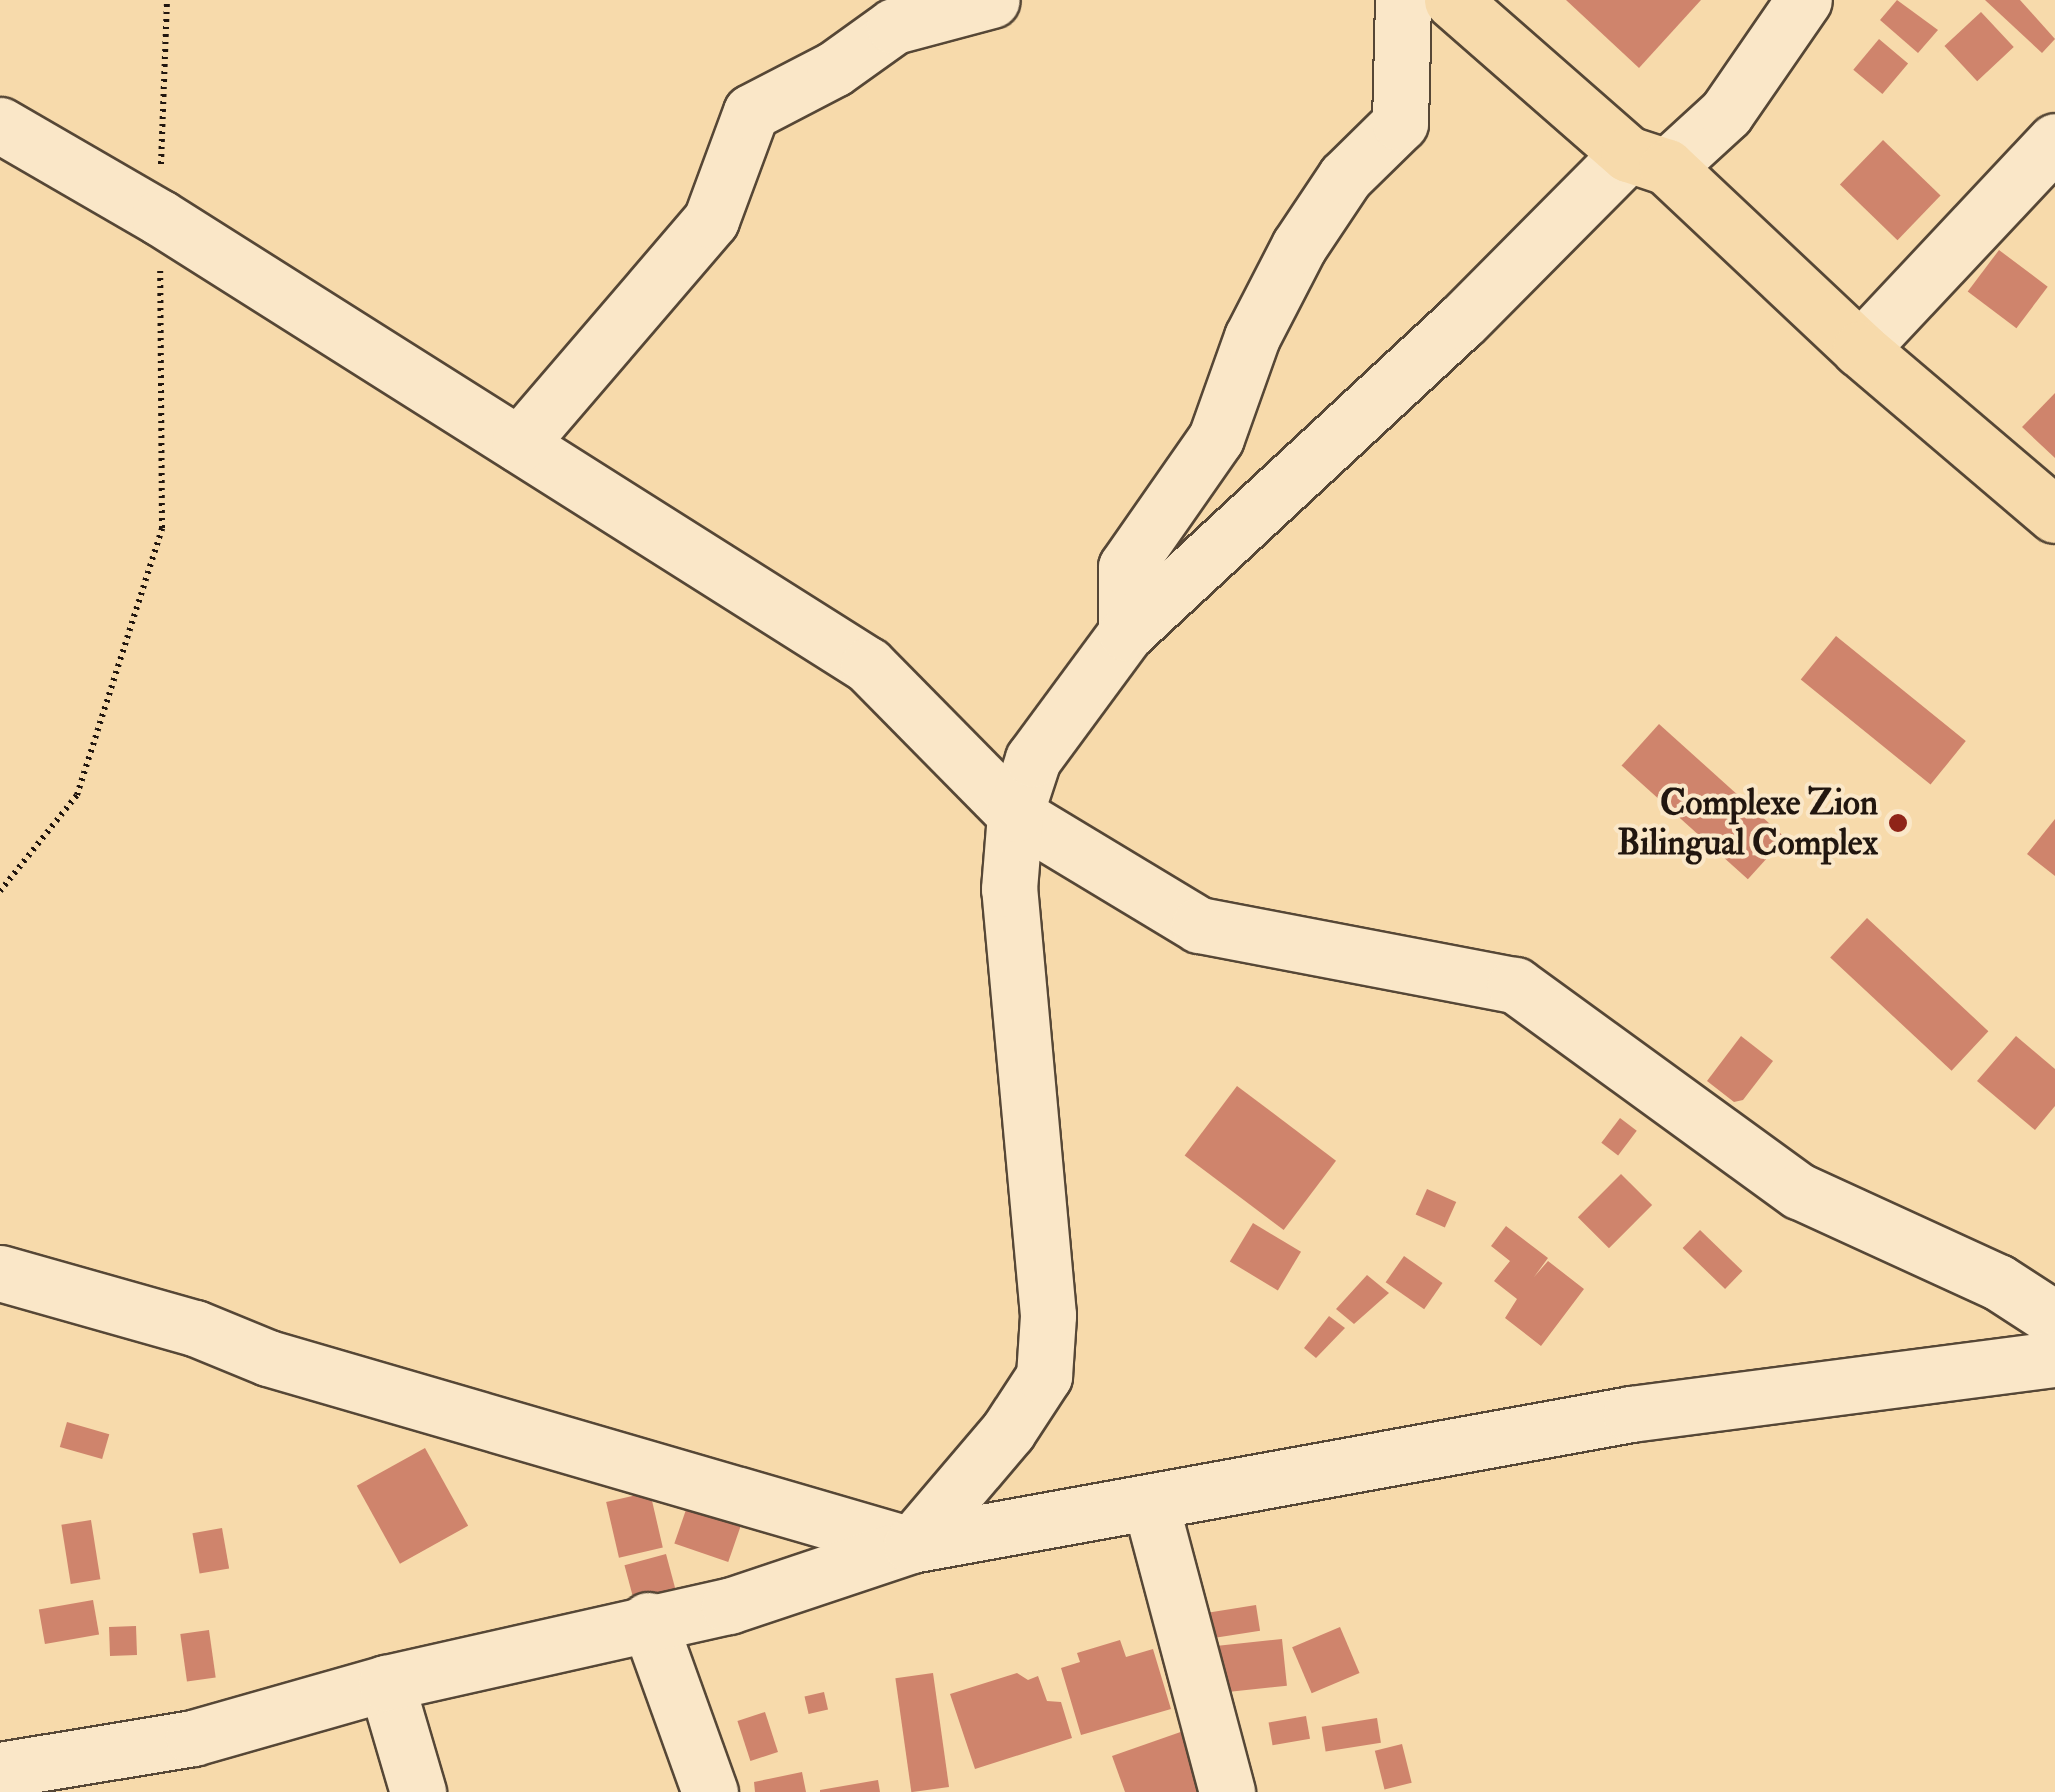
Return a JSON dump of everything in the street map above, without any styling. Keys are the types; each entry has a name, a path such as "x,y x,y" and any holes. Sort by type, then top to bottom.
{"main road":[{"path":"1452,0 1647,161 2055,515"}],"street":[{"path":"519,444 711,220 752,112 834,69 894,26 992,0"},
{"path":"1126,633 1126,567 1216,438 1252,337 1299,246 1345,177 1400,123 1402,0"},
{"path":"911,1545 1008,1431 1044,1376 1048,1315 1009,889 1015,814 1032,759 1126,633 1462,321 1647,161 1726,113 1804,0"},
{"path":"0,125 160,217 868,665 1015,814 1199,925 1515,985 1798,1192 1998,1282 2055,1318"},
{"path":"1860,349 2055,141"},
{"path":"0,1273 195,1328 268,1358 911,1545"},
{"path":"0,1770 193,1738 386,1683 648,1620 730,1606 911,1545 1151,1506 1631,1414 2055,1359"},
{"path":"1151,1506 1227,1792"},
{"path":"648,1620 710,1792"},
{"path":"386,1683 418,1792"}],"path":[{"path":"0,890 77,796 162,528 160,217 167,0"}],"building":[{"path":"1566,0 1701,0 1639,68"},
{"path":"1897,0 1938,30 1918,53 1880,20"},
{"path":"1985,0 2020,0 2055,39 2042,53"},
{"path":"1981,12 2014,47 1977,81 1944,46"},
{"path":"1879,39 1908,63 1882,94 1853,70"},
{"path":"1883,140 1941,196 1897,240 1840,185"},
{"path":"1999,250 2048,287 2016,328 1968,292"},
{"path":"2055,393 2055,458 2022,427"},
{"path":"1836,636 1966,741 1931,785 1801,680"},
{"path":"1659,724 1785,838 1748,879 1622,766"},
{"path":"2055,819 2055,876 2027,854"},
{"path":"1867,918 1988,1031 1952,1071 1830,957"},
{"path":"1741,1036 1773,1061 1743,1100 1734,1102 1707,1081"},
{"path":"2016,1036 2055,1069 2055,1106 2035,1130 1977,1081"},
{"path":"1237,1086 1336,1161 1284,1230 1185,1155"},
{"path":"1620,1118 1637,1131 1618,1155 1601,1143"},
{"path":"1621,1174 1652,1205 1609,1248 1578,1217"},
{"path":"1427,1189 1456,1202 1445,1228 1416,1215"},
{"path":"1253,1223 1301,1252 1278,1290 1230,1262"},
{"path":"1506,1226 1548,1258 1534,1277 1548,1261 1584,1289 1541,1346 1505,1318 1517,1299 1494,1281 1510,1261 1491,1246"},
{"path":"1700,1230 1742,1271 1725,1289 1683,1248"},
{"path":"1404,1256 1443,1283 1424,1309 1386,1282"},
{"path":"1367,1275 1389,1293 1354,1324 1336,1309"},
{"path":"1329,1316 1345,1328 1316,1358 1304,1348"},
{"path":"67,1422 109,1434 102,1459 60,1447"},
{"path":"425,1448 468,1526 400,1564 357,1486"},
{"path":"650,1492 663,1548 619,1558 606,1502"},
{"path":"689,1501 743,1520 728,1562 674,1544"},
{"path":"91,1520 100,1579 71,1584 61,1525"},
{"path":"222,1528 229,1568 200,1574 192,1533"},
{"path":"666,1554 679,1603 638,1614 624,1565"},
{"path":"93,1600 99,1634 45,1644 39,1610"},
{"path":"1256,1605 1260,1631 1201,1640 1197,1614"},
{"path":"136,1626 137,1655 110,1656 109,1627"},
{"path":"1340,1627 1360,1673 1312,1693 1292,1647"},
{"path":"209,1630 216,1678 187,1682 180,1634"},
{"path":"1282,1639 1287,1686 1211,1694 1206,1647"},
{"path":"1120,1640 1126,1657 1153,1649 1171,1709 1081,1735 1061,1668 1080,1662 1077,1653"},
{"path":"933,1673 949,1787 911,1792 895,1678"},
{"path":"1017,1673 1028,1680 1038,1676 1047,1701 1061,1702 1072,1738 975,1769 950,1694"},
{"path":"824,1692 828,1710 809,1714 805,1696"},
{"path":"765,1712 778,1752 750,1761 737,1721"},
{"path":"1306,1716 1310,1739 1273,1745 1269,1723"},
{"path":"1377,1718 1381,1743 1326,1751 1322,1727"},
{"path":"1192,1728 1214,1792 1125,1792 1112,1756"},
{"path":"1402,1744 1412,1783 1385,1790 1375,1751"},
{"path":"802,1772 806,1792 755,1792 754,1782"},
{"path":"878,1780 880,1792 820,1792 820,1790"}],"place":[{"name":"Complexe Zion Bilingual Complex","path":"1898,823"}]}
